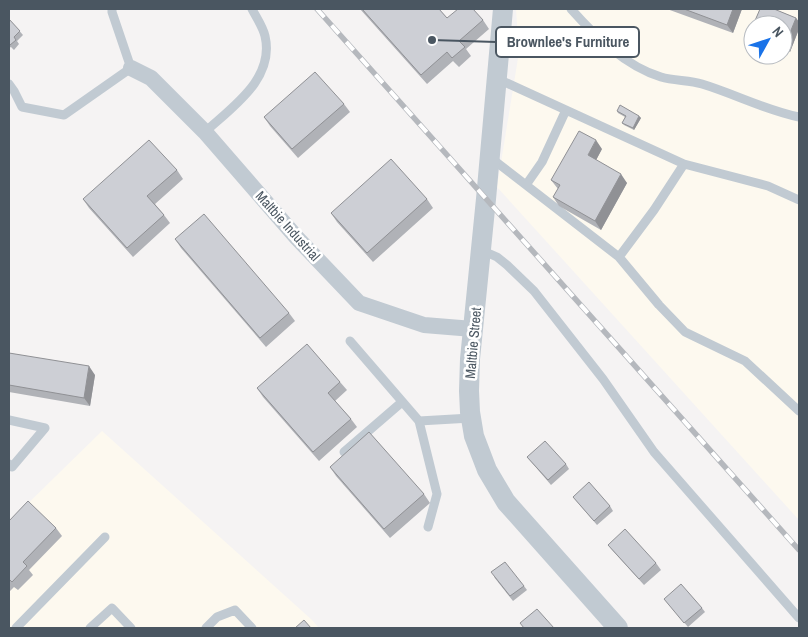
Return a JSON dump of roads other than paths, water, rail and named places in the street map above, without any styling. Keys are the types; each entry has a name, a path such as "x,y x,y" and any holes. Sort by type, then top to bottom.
{"street":[{"name":"Maltbie Street","path":"503,9 473,329 469,391 474,436 487,470 506,502 618,628"},
{"name":"Maltbie Industrial","path":"131,68 151,78 205,132 297,238 358,303 424,325 473,329"}],"lane":[{"path":"9,84 22,107 64,115 131,68 112,9"},
{"path":"205,132 248,92 257,81 264,66 266,37 252,9"},
{"path":"571,9 584,24 641,71 664,78 701,83 778,113 799,118"},
{"path":"497,79 684,164 768,186 799,200"},
{"path":"526,185 542,162 566,110"},
{"path":"490,158 619,257 659,305 685,332 745,361 799,411"},
{"path":"619,257 654,210 684,164"},
{"path":"481,250 502,261 534,291 602,379 654,452 799,618"},
{"path":"350,341 419,421 437,494 428,527"},
{"path":"344,452 402,402"},
{"path":"419,421 471,418"},
{"path":"9,420 46,428 12,467 9,464"},
{"path":"16,628 105,537"},
{"path":"90,628 112,608 131,628"},
{"path":"206,628 217,617 235,610 252,628"}],"railway":[{"path":"317,9 799,550"}],"place":[{"name":"Brownlee's Furniture","path":"432,40"}]}
